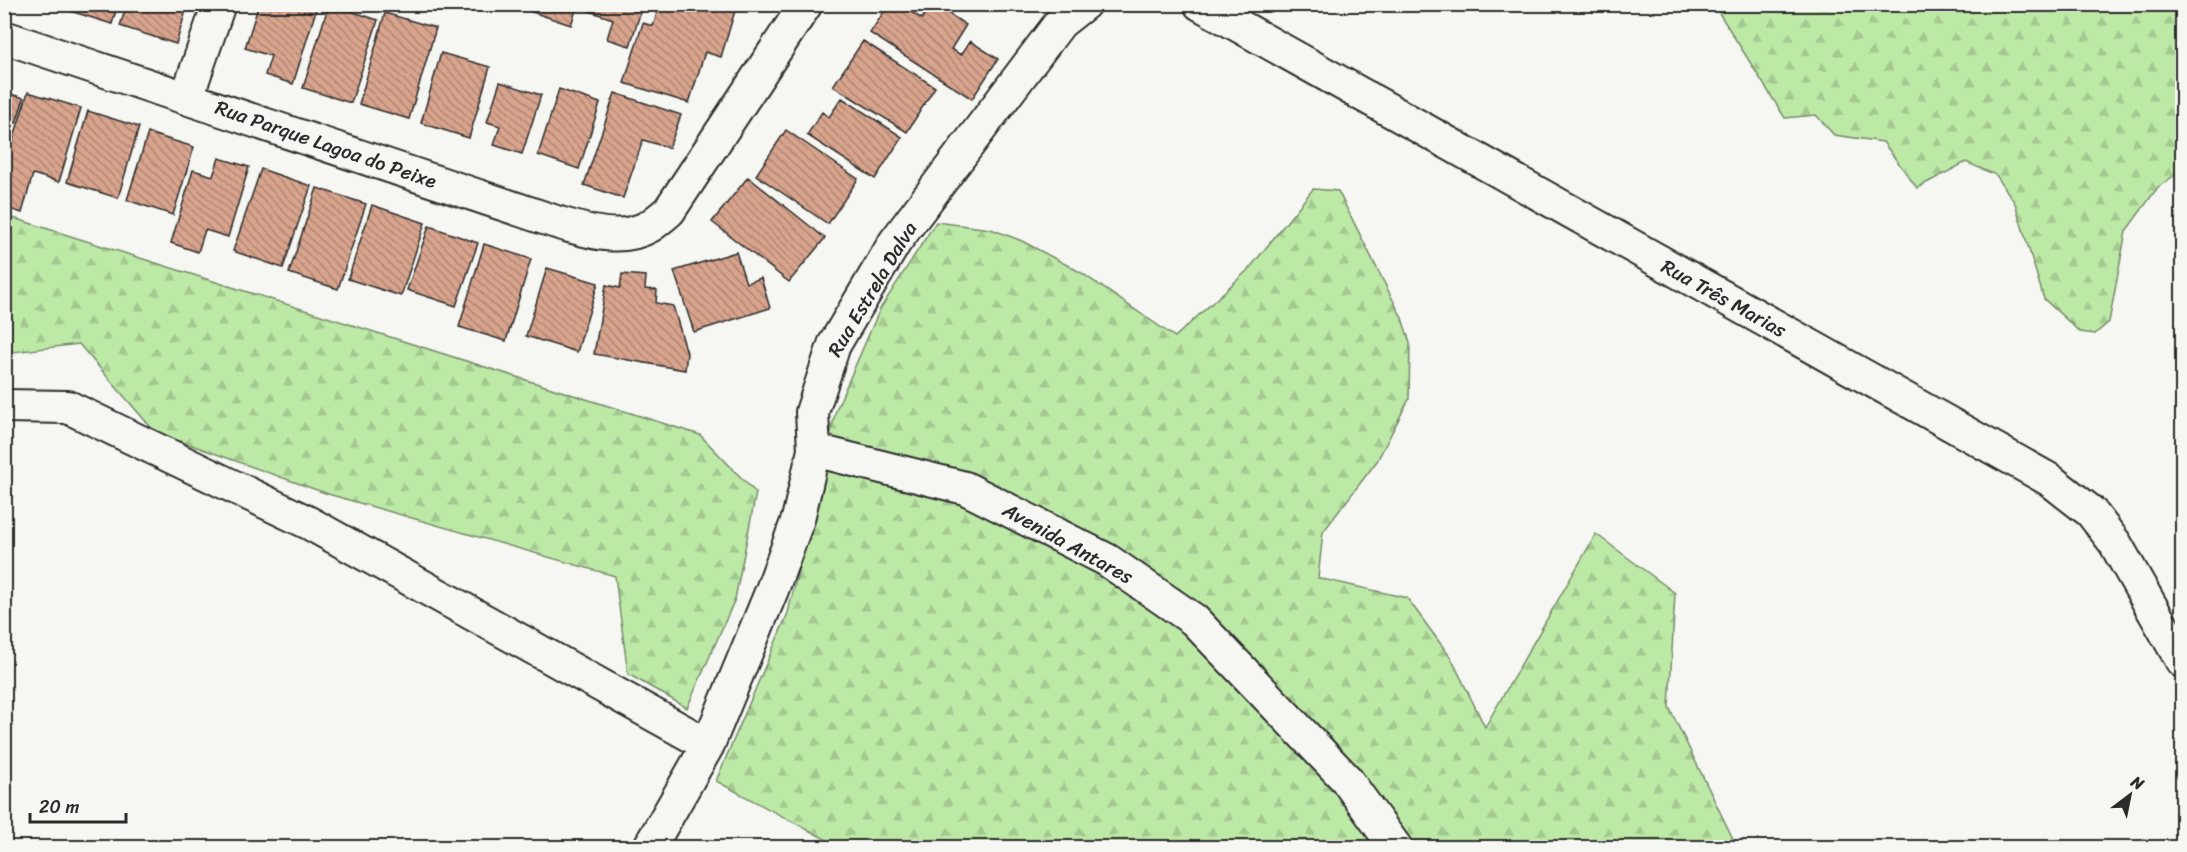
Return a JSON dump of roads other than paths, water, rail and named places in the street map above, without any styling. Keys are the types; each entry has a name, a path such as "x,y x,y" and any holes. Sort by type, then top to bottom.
{"street":[{"path":"187,97 219,4"},
{"name":"Rua Parque Lagoa do Peixe","path":"4,37 556,222 592,232 622,235 649,227 669,211 806,4"},
{"name":"Rua Estrela Dalva","path":"649,848 708,745 772,591 798,519 814,450 812,412 834,345 895,242 1060,23 1084,4"},
{"name":"Rua Três Marias","path":"1200,4 2049,480 2091,512 2115,543 2182,661"},
{"path":"4,406 68,407 288,513 708,745"},
{"name":"Avenida Antares","path":"814,450 965,488 1117,567 1194,620 1346,779 1396,848"}]}
